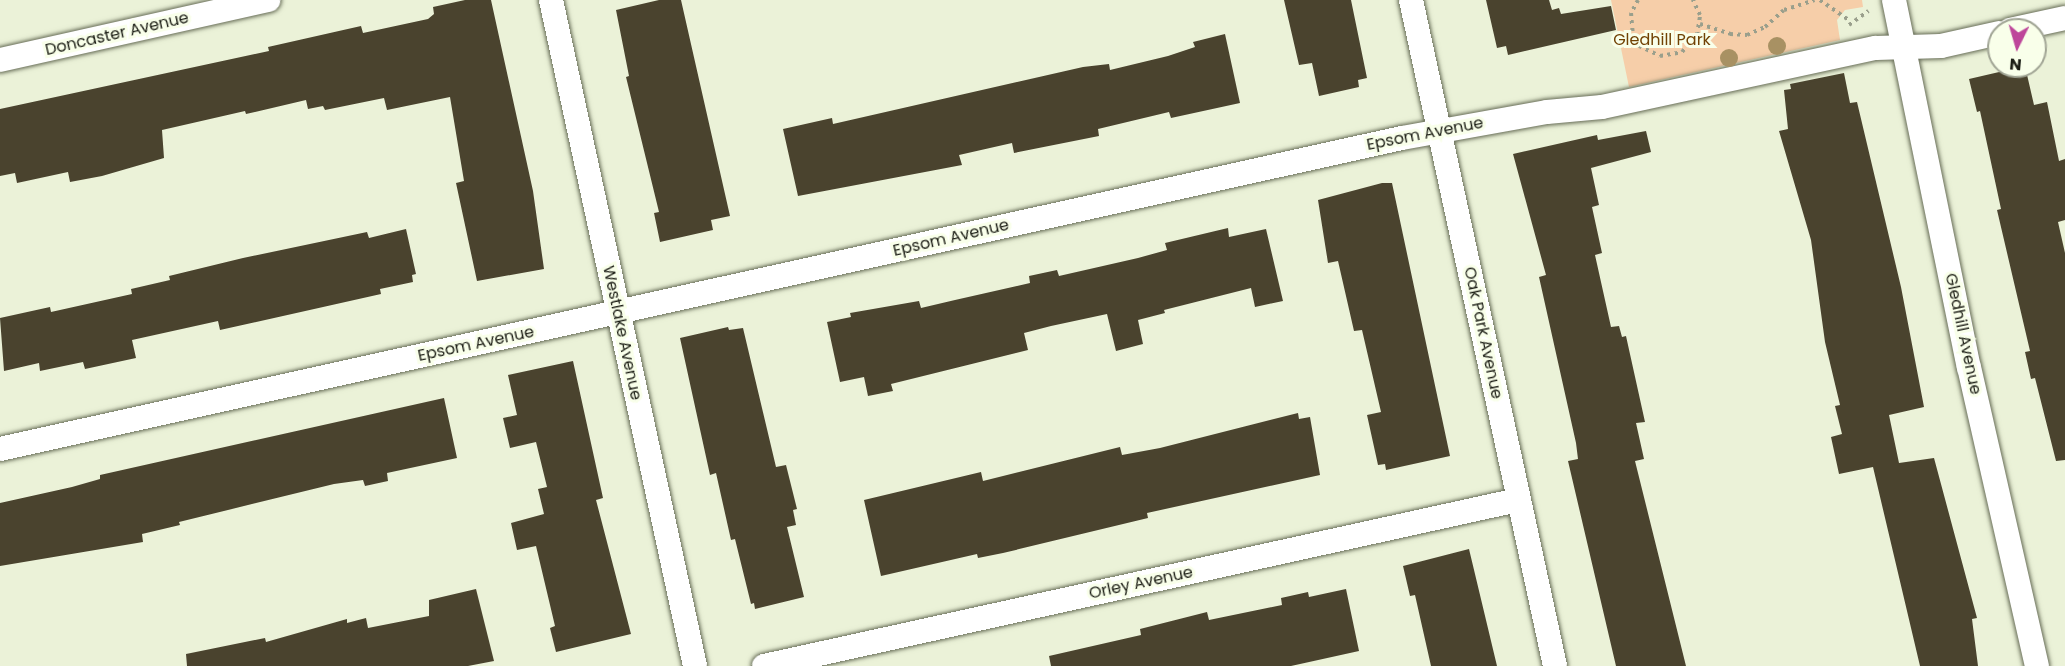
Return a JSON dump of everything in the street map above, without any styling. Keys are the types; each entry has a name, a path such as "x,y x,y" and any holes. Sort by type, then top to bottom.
{"street":[{"name":"Doncaster Avenue","path":"0,60 268,0"},
{"name":"Westlake Avenue","path":"551,0 695,666"},
{"name":"Oak Park Avenue","path":"1411,0 1555,666"},
{"name":"Gledhill Avenue","path":"1894,0 1969,366 2037,666"},
{"path":"2047,22 2065,18"},
{"name":"Epsom Avenue","path":"0,449 1440,130 1547,111 1602,107 1876,48 1941,45 1987,35"},
{"name":"Orley Avenue","path":"764,666 1518,500"}],"path":[{"path":"1638,0 1630,25 1639,46 1649,52 1671,56 1682,52 1697,35 1700,23 1693,0"},
{"path":"1700,23 1730,34 1747,35 1764,27 1784,10 1814,0"},
{"path":"1820,0 1850,21"}],"green space":[{"name":"Gledhill Park","path":"1611,0 1862,0 1863,7 1845,10 1837,20 1840,40 1629,87"}],"building":[{"path":"465,0 491,0 533,191 544,269 477,281 456,183 464,181 450,97 387,110 384,98 325,110 323,106 308,109 306,100 162,130 164,158 102,176 70,182 68,172 17,183 15,173 0,176 0,109 269,51 268,47 361,26 363,33 428,19 434,14 433,7"},
{"path":"659,0 681,0 730,216 711,220 713,230 660,242 654,213 659,212 626,77 629,76 616,10"},
{"path":"1284,0 1351,0 1367,78 1358,80 1359,87 1319,96 1312,63 1299,65"},
{"path":"1486,0 1549,0 1552,10 1559,8 1561,14 1611,6 1616,30 1508,55 1506,46 1497,48"},
{"path":"1225,34 1240,103 1171,118 1169,112 1098,129 1099,136 1014,153 1012,143 959,155 962,165 798,196 783,129 832,118 833,124 1083,67 1109,64 1110,70 1168,56 1195,47 1193,42"},
{"path":"1844,73 1850,103 1857,102 1901,287 1924,407 1889,415 1899,463 1934,458 1977,618 1972,619 1978,666 1920,666 1873,467 1839,474 1831,437 1842,434 1835,406 1840,405 1825,342 1811,240 1779,131 1788,129 1784,90 1791,89 1790,84"},
{"path":"1987,75 1987,78 2028,78 2034,105 2047,102 2059,161 2065,159 2065,220 2058,222 2065,253 2065,460 2056,461 2035,378 2031,379 2025,352 2030,351 1997,210 2001,209 1980,111 1977,112 1969,79"},
{"path":"1646,131 1651,152 1591,168 1599,205 1592,207 1602,253 1595,255 1611,327 1619,326 1622,337 1626,336 1645,422 1636,423 1644,459 1635,461 1686,666 1616,666 1568,461 1578,459 1539,277 1546,275 1513,154 1597,135 1598,140"},
{"path":"1382,183 1392,183 1450,456 1386,470 1385,464 1378,465 1367,415 1381,412 1362,330 1354,331 1338,261 1328,263 1318,200"},
{"path":"1228,228 1229,237 1266,229 1283,301 1255,307 1251,288 1164,310 1165,313 1138,320 1143,344 1116,351 1107,314 1024,333 1028,350 891,384 893,391 868,396 864,377 840,382 827,322 851,317 850,313 919,301 921,308 1030,283 1029,276 1057,270 1059,276 1138,258 1167,250 1165,243"},
{"path":"406,229 416,274 412,275 413,282 380,289 381,294 220,330 218,321 132,340 136,358 85,369 83,362 40,371 39,363 4,371 0,318 50,307 51,312 132,294 131,289 170,280 169,276 243,258 367,232 369,238"},
{"path":"728,327 729,330 743,328 776,467 786,465 797,509 793,510 796,525 787,527 804,597 755,609 754,603 751,604 735,539 731,540 716,473 710,475 680,338"},
{"path":"573,361 603,498 596,500 631,634 556,652 550,628 555,626 536,546 517,550 511,523 544,514 538,489 547,487 536,442 510,448 503,418 517,415 508,375"},
{"path":"444,398 457,458 387,473 388,481 365,486 363,480 334,484 179,522 180,525 142,534 143,542 0,566 0,503 72,487 100,479 100,475"},
{"path":"1298,413 1299,419 1310,417 1320,475 1147,513 1148,518 1003,553 978,558 977,554 881,576 864,500 981,472 983,481 1120,447 1122,455 1160,448"},
{"path":"1469,549 1497,666 1431,666 1415,595 1410,596 1403,566"},
{"path":"476,589 494,661 468,666 187,666 186,654 265,638 266,642 347,619 347,623 366,618 368,628 429,616 429,600"},
{"path":"1346,589 1359,651 1291,666 1051,666 1049,656 1141,635 1140,629 1207,612 1209,620 1282,605 1281,598 1308,592 1309,597"}]}
